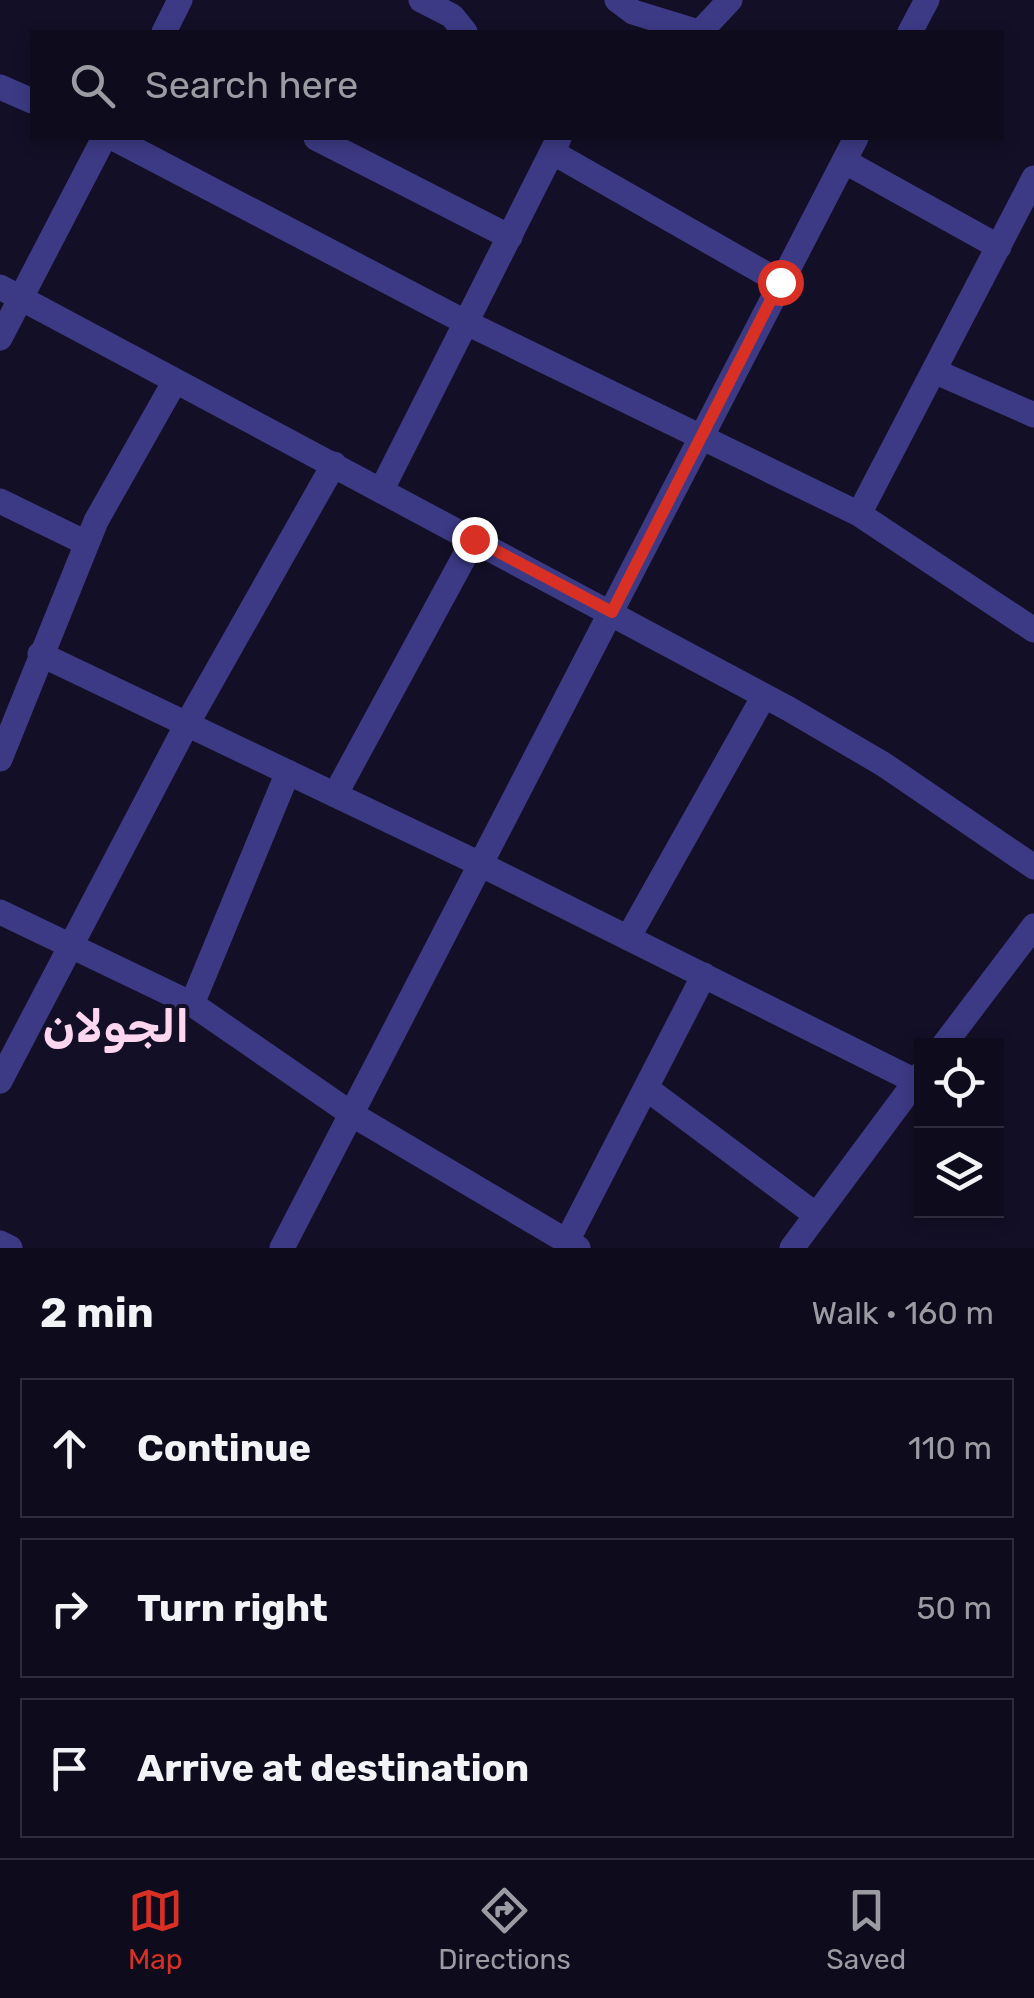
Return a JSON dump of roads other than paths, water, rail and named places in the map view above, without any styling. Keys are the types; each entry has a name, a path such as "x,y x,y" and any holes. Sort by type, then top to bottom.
{"street":[{"path":"165,30 180,0"},
{"path":"421,0 459,16"},
{"path":"701,30 730,0"},
{"path":"911,30 927,0"},
{"path":"624,15 690,30"},
{"path":"0,86 30,101"},
{"path":"0,338 11,293 103,140"},
{"path":"117,140 467,323 859,514 1034,630"},
{"path":"320,140 510,237"},
{"path":"382,489 556,145 780,282"},
{"path":"282,1248 849,149 999,246"},
{"path":"859,514 1034,178"},
{"path":"11,293 764,696 883,764 1034,868"},
{"path":"934,371 1034,415"},
{"path":"2,746 86,542 175,380"},
{"path":"0,1081 187,724 334,464"},
{"path":"0,501 86,542"},
{"path":"335,795 474,539"},
{"path":"40,654 914,1075"},
{"path":"628,938 764,696"},
{"path":"192,1004 288,772"},
{"path":"0,912 70,949 192,1004 352,1115 573,1244 704,975"},
{"path":"948,1038 1034,926"},
{"path":"792,1248 914,1082"},
{"path":"646,1088 816,1215"},
{"path":"0,1243 10,1248"}],"district":[{"name":"الجولان","path":"116,1026"}]}
